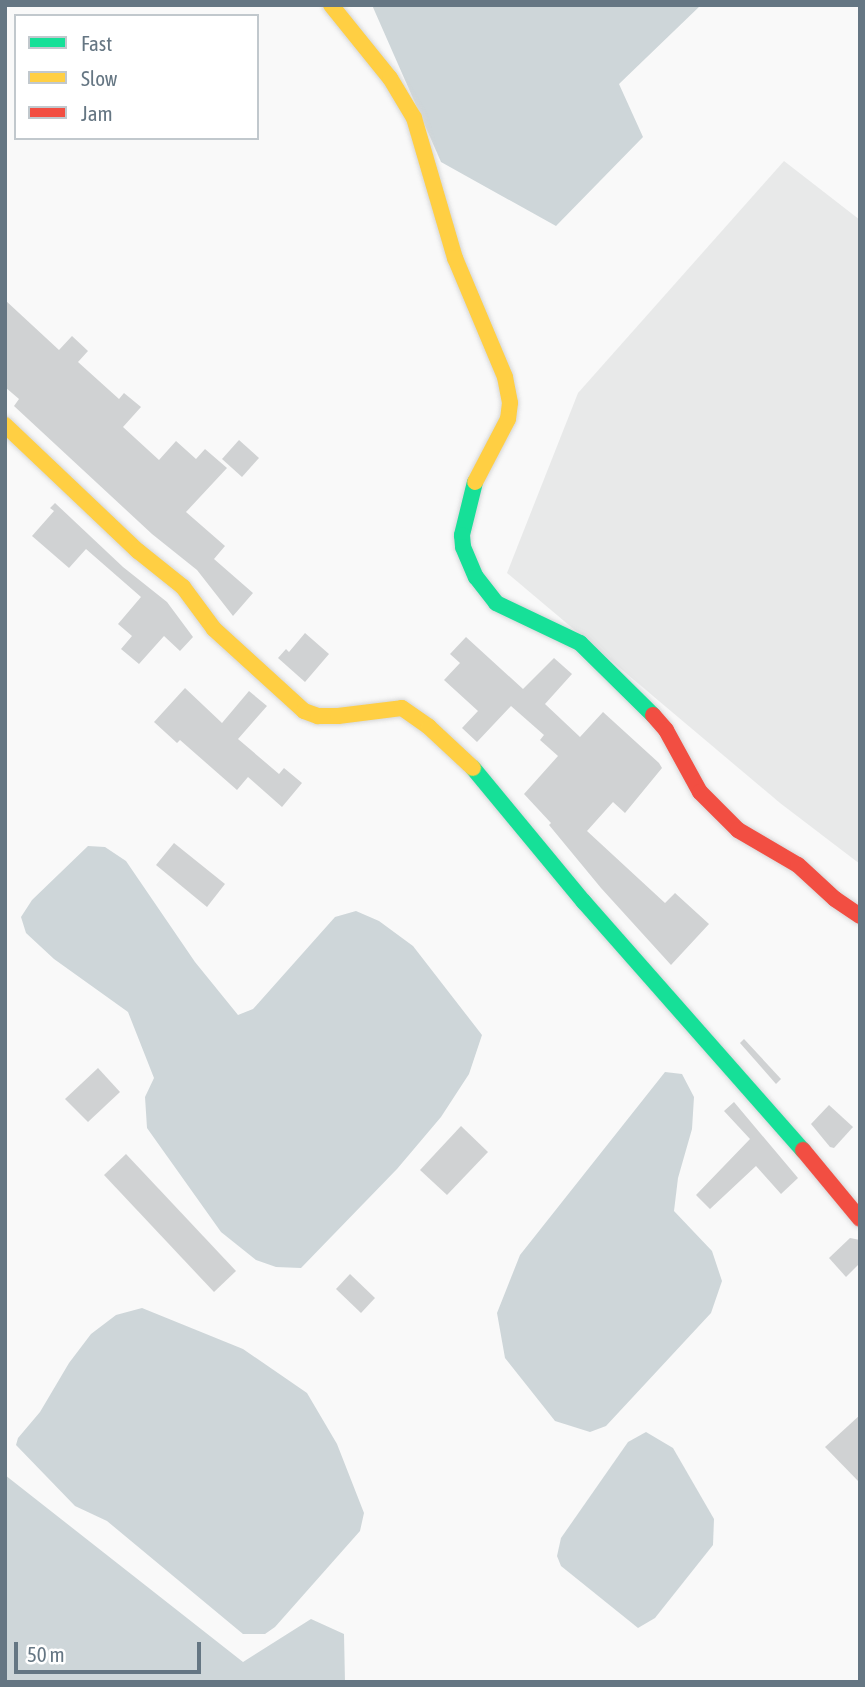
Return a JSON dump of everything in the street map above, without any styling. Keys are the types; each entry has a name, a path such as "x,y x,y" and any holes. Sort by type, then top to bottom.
{"street":[{"path":"331,5 390,78 414,118 455,258 505,377 510,403 508,419 476,480 462,535 463,547 476,577 496,603 580,643 666,730 700,792 738,831 798,865 835,899 860,916"},
{"path":"5,425 138,551 183,587 214,629 304,711 317,716 338,716 402,708 429,727 480,775 584,902 775,1115 860,1219"}],"shaded area":[{"path":"372,5 701,5 619,84 643,137 556,226 441,162"},
{"path":"784,161 860,220 860,864 780,803 507,573 578,393"},
{"path":"88,846 105,847 126,861 195,962 238,1015 253,1009 335,917 356,911 379,921 413,946 482,1035 469,1074 441,1117 397,1169 301,1268 276,1267 256,1260 221,1232 147,1128 145,1097 154,1078 128,1012 54,959 26,933 21,917 32,900"},
{"path":"665,1072 682,1074 694,1097 692,1129 678,1178 674,1211 712,1251 722,1281 711,1313 606,1426 590,1432 555,1421 505,1358 497,1313 520,1255"},
{"path":"142,1308 243,1349 307,1393 337,1444 364,1513 360,1531 275,1627 265,1634 243,1634 107,1521 75,1506 16,1445 18,1438 40,1412 69,1363 91,1334 116,1315"},
{"path":"646,1432 673,1448 714,1519 713,1545 655,1618 638,1628 561,1566 557,1556 561,1538 628,1442"},
{"path":"5,1475 243,1662 311,1619 344,1634 345,1682 5,1682"}],"building":[{"path":"5,300 59,350 72,336 88,351 78,362 119,399 124,393 141,407 123,427 159,460 176,441 196,459 205,449 227,468 186,512 225,546 214,559 253,593 233,616 197,570 152,534 14,406 19,399 5,387"},
{"path":"239,440 259,458 242,477 222,459"},
{"path":"55,503 123,567 167,602 193,637 180,651 164,636 139,664 121,649 132,636 118,624 141,597 86,549 69,568 32,536 54,511 50,508"},
{"path":"305,633 329,654 305,682 278,658 286,649 289,652"},
{"path":"466,637 523,689 554,658 572,674 545,704 580,737 603,712 659,763 662,768 625,813 613,802 587,831 665,903 675,893 709,924 671,965 601,888 549,825 551,823 524,794 558,756 540,740 544,735 511,706 477,742 462,728 478,711 444,680 460,663 450,654"},
{"path":"185,688 222,723 249,691 267,706 238,739 279,774 284,768 302,783 282,807 248,777 237,790 180,740 177,743 154,722"},
{"path":"174,843 225,884 207,907 156,865"},
{"path":"744,1039 781,1079 776,1084 740,1043"},
{"path":"98,1068 120,1092 88,1122 65,1099"},
{"path":"734,1102 798,1178 781,1194 756,1166 710,1209 696,1195 750,1139 724,1111"},
{"path":"829,1105 853,1127 834,1148 830,1147 811,1124"},
{"path":"461,1126 488,1152 447,1195 420,1170"},
{"path":"126,1154 236,1271 214,1292 104,1175"},
{"path":"850,1238 860,1240 860,1263 846,1277 829,1258"},
{"path":"350,1274 375,1298 361,1313 336,1289"},
{"path":"860,1415 860,1483 825,1447"}],"traffic: fast":[{"path":"475,482 462,535 463,547 476,577 496,603 580,643 653,715"},
{"path":"473,768 584,902 803,1150"}],"traffic: slow":[{"path":"331,5 390,78 414,118 455,258 505,377 510,403 508,419 475,482"},
{"path":"5,425 138,551 183,587 214,629 304,711 318,716 338,716 402,708 429,727 473,768"}],"traffic: jam":[{"path":"653,715 666,730 700,792 738,830 798,865 835,899 860,916"},
{"path":"803,1150 860,1219"}]}
